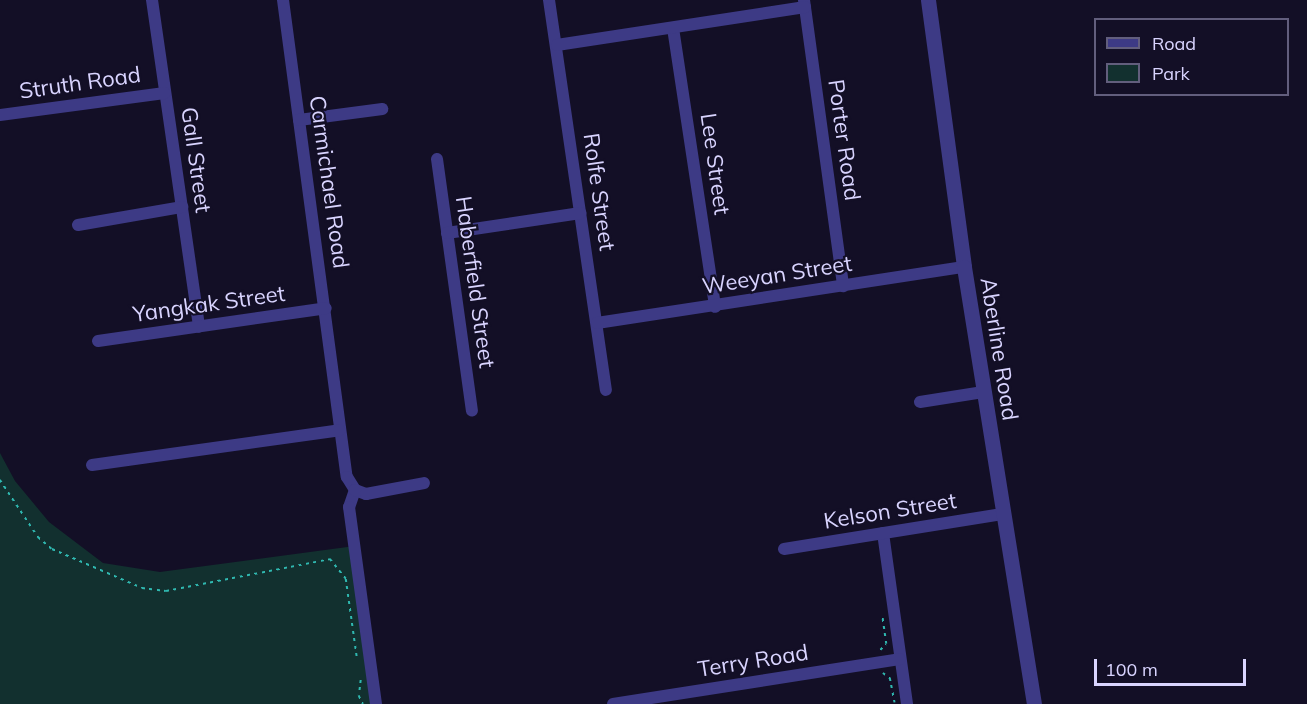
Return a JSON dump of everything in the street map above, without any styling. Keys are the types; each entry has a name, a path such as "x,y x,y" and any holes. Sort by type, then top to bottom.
{"street":[{"name":"Gall Street","path":"152,0 199,327"},
{"name":"Carmichael Road","path":"284,0 326,308 346,477 355,490"},
{"name":"Rolfe Street","path":"549,0 606,390"},
{"name":"Aberline Road","path":"928,0 964,267 1034,704"},
{"path":"557,45 673,28 805,4"},
{"name":"Porter Road","path":"805,4 843,286"},
{"name":"Lee Street","path":"673,28 715,307"},
{"name":"Struth Road","path":"0,115 165,93"},
{"path":"299,120 382,108"},
{"name":"Haberfield Street","path":"437,159 472,411"},
{"path":"78,225 182,207"},
{"path":"447,233 581,213"},
{"name":"Weeyan Street","path":"597,323 715,307 964,267"},
{"name":"Yangkak Street","path":"98,340 326,308"},
{"path":"920,402 983,392"},
{"path":"92,465 340,430"},
{"path":"376,704 349,507 355,490 366,494 424,483"},
{"name":"Kelson Street","path":"784,549 1002,514"},
{"path":"883,533 907,704"},
{"name":"Terry Road","path":"620,703 899,659"}],"path":[{"path":"0,480 38,537 52,549 142,588 166,591 330,559 346,579 358,658"},
{"path":"870,652 881,650 886,644 882,611"},
{"path":"359,670 359,696 363,704"},
{"path":"873,674 883,672 890,678 895,704"}],"green space":[{"path":"0,453 15,481 49,522 103,563 160,572 355,546 376,704 0,704"}]}
